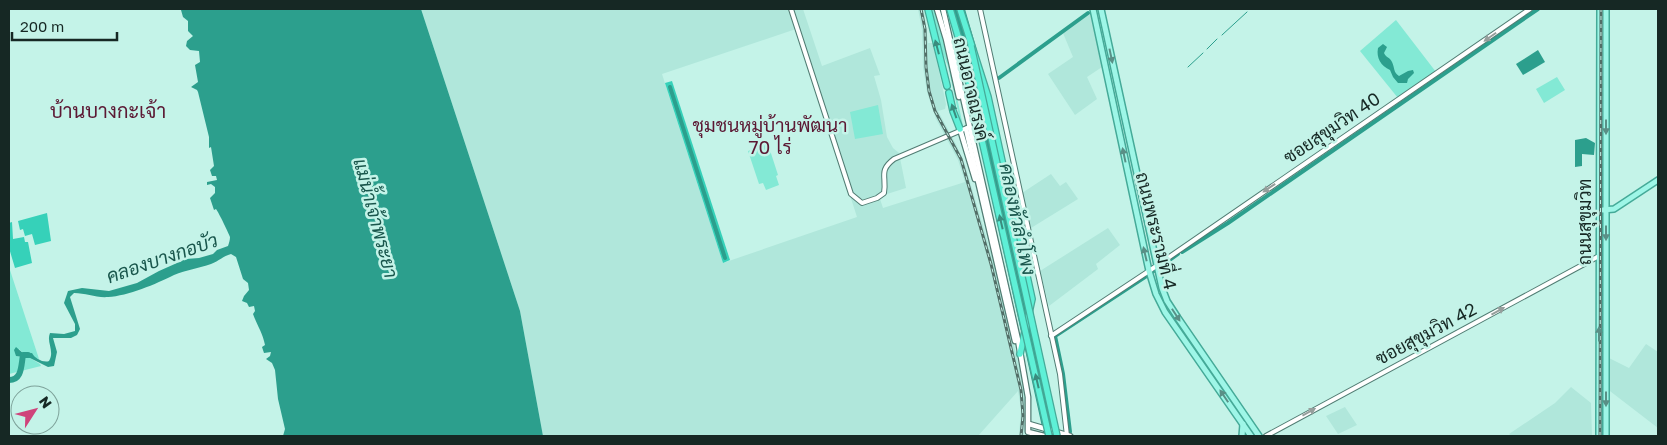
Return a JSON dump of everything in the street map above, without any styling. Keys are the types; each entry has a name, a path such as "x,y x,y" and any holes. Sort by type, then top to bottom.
{"highway":[{"path":"928,9 953,111 965,128"},
{"path":"950,9 960,43 1050,434"},
{"path":"960,9 971,46 1057,436"},
{"path":"971,46 978,62 988,97 1032,299 1020,353"}],"main road":[{"name":"ถนนอาจณรงค์","path":"937,9 946,39 1013,333 1020,353"},
{"name":"ถนนอาจณรงค์","path":"943,9 965,128 1020,353 1028,397 1030,434"},
{"name":"ถนนพระรามที่ 4","path":"1092,9 1149,271 1156,294 1166,312 1251,436"},
{"name":"ถนนพระรามที่ 4","path":"1101,9 1162,288 1168,302 1259,436"},
{"name":"ถนนสุขุมวิท","path":"1600,9 1606,211 1606,436"},
{"name":"ถนนสุขุมวิท","path":"1599,436 1599,210 1606,9"},
{"path":"1114,112 1121,103"},
{"path":"1599,210 1614,209 1658,180"},
{"path":"1599,256 1606,256"},
{"path":"1599,383 1606,383"},
{"path":"1242,436 1243,424"},
{"path":"1031,425 1050,434 1068,436"},
{"path":"1030,434 1044,436"}],"street":[{"path":"791,9 851,194 862,203 877,198 884,193 884,171 890,162 965,128"},
{"path":"980,9 1060,374 1068,436"},
{"name":"ซอยสุขุมวิท 40","path":"1051,336 1157,266 1530,9"},
{"name":"ซอยสุขุมวิท 42","path":"1266,436 1599,256"}],"shaded area":[{"path":"421,9 803,9 822,66 870,48 880,75 874,76 881,100 887,137 893,148 899,153 906,188 887,194 880,199 883,208 965,182 958,160 936,119 927,92 923,67 922,30 918,9 924,9 928,43 933,43 946,104 945,109 938,111 965,165 994,263 1023,383 1026,408 1024,436 1019,436 1021,408 1018,391 978,436 543,436 520,311","holes":["796,29 857,217 723,263 662,74"]},
{"path":"930,9 935,9 945,40 963,126 961,125 948,66 938,42"},
{"path":"1090,13 1102,67 1087,77 1097,99 1075,115 1048,74 1073,57 1063,33"},
{"path":"1396,20 1436,72 1398,98 1360,51"},
{"path":"1557,77 1565,90 1544,103 1536,89"},
{"path":"672,81 730,260 723,263 665,83"},
{"path":"878,105 883,134 855,139 850,112"},
{"path":"768,144 778,175 776,176 779,185 766,190 763,183 759,184 748,151"},
{"path":"1051,174 1060,186 1066,182 1078,199 1031,228 1022,193"},
{"path":"47,213 51,241 35,245 32,234 25,236 23,229 20,230 18,221"},
{"path":"12,222 13,239 24,237 25,242 28,242 32,263 15,268 9,248 9,223"},
{"path":"1108,228 1120,245 1096,264 1098,269 1049,306 1040,271"},
{"path":"9,267 39,359 24,354 19,349 16,356 30,358 41,366 9,374"},
{"path":"1646,344 1658,352 1658,428 1606,388 1609,358 1629,368"},
{"path":"1571,387 1591,403 1592,436 1512,436 1509,434 1555,403"},
{"path":"1345,407 1357,425 1338,434 1326,416"}],"water":[{"name":"แม่น้ำเจ้าพระยา","path":"177,9 421,9 520,311 543,436 283,436 285,429 278,399 275,370 272,363 266,359 270,356 271,352 264,353 262,347 265,345 253,314 255,311 254,306 249,307 247,303 242,301 249,290 248,283 243,279 236,257 231,254 211,264 179,273 133,292 104,297 74,293 70,297 80,329 77,335 71,338 53,338 57,352 54,366 48,367 30,358 16,356 14,350 16,347 24,354 32,353 40,360 49,361 51,357 50,333 64,334 75,331 75,324 64,303 68,291 82,288 109,291 137,283 186,259 213,254 217,250 228,246 230,237 216,209 214,210 210,198 215,193 215,187 211,184 207,185 207,182 217,180 216,176 212,176 210,170 214,166 198,92 191,87 198,82 195,65 200,62 199,51 190,50 186,46 187,41 193,36 188,31 188,21 183,17 181,10"},
{"path":"953,9 965,9 976,47 1060,436 1044,436 977,132 962,41"},
{"path":"1383,44 1387,47 1384,53 1391,60 1399,76 1413,70 1414,73 1407,83 1398,83 1390,70 1380,61 1378,48"},
{"path":"1538,50 1545,62 1523,75 1516,64"},
{"path":"1586,138 1595,143 1594,155 1582,154 1582,166 1575,167 1575,140"}],"waterway":[{"path":"1182,252 1228,223 1538,9"},
{"path":"1222,35 1247,12"},
{"path":"999,78 1088,13"},
{"path":"1207,49 1217,39"},
{"path":"1188,67 1203,53"},
{"path":"670,87 725,258"},
{"path":"1160,267 1178,254"},
{"path":"1070,432 1063,374 1055,336 1148,275"},
{"name":"คลองบางกอบัว","path":"9,380 19,375 23,355 28,355"}],"railway":[{"path":"921,9 925,29 929,91 935,111 961,159 991,264 1021,390 1023,416 1021,436"},
{"path":"1600,436 1601,9"}],"district":[{"name":"บ้านบางกะเจ้า","path":"108,111"},
{"name":"ชุมชนหมู่บ้านพัฒนา 70 ไร่","path":"770,136"}],"water label":[{"name":"คลองหัวลำโพง","path":"1018,219"}]}
